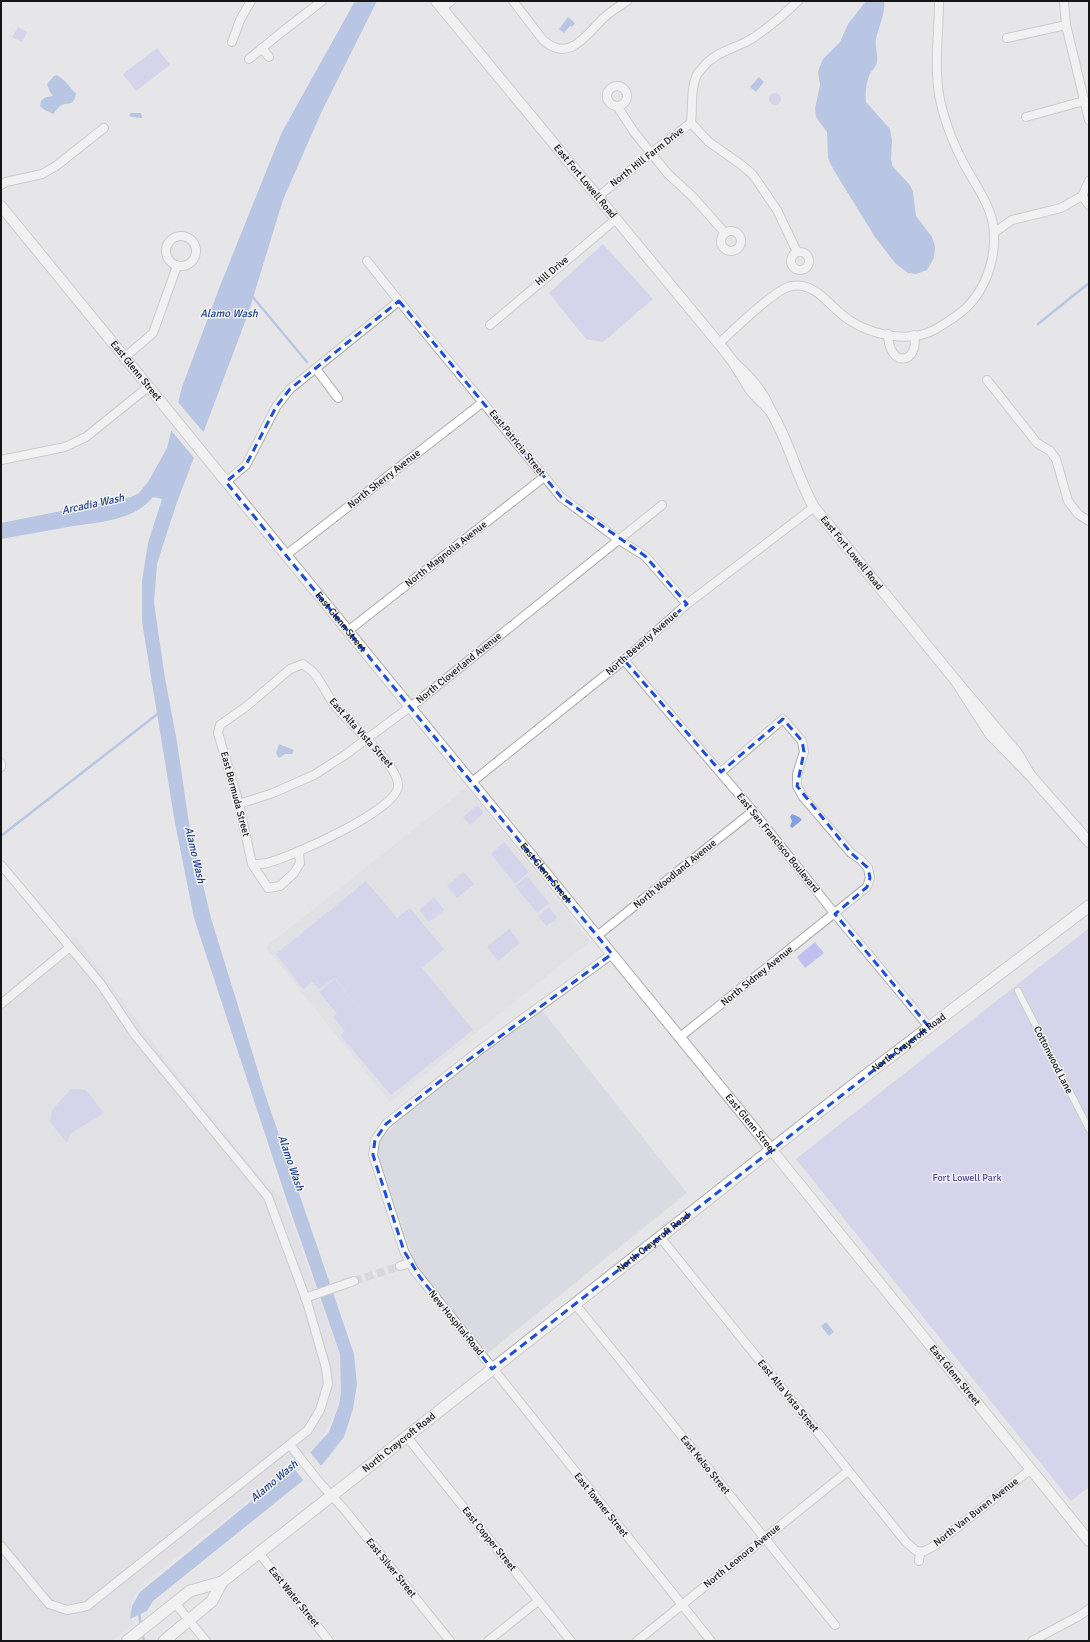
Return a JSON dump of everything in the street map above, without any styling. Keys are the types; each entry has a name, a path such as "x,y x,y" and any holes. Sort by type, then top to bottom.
{"main road":[{"name":"North Craycroft Road","path":"130,1638 190,1591 222,1582 771,1149 1087,905"},
{"name":"North Craycroft Road","path":"164,1641 212,1601 222,1582"}],"street":[{"path":"232,42 240,20 251,1"},
{"path":"249,58 322,1"},
{"path":"439,5 451,1"},
{"path":"513,1 548,45 563,48 574,46 585,39 606,16 627,1"},
{"name":"North Hill Farm Drive","path":"598,197 691,122 693,107 692,92 696,76 708,62 724,51 752,39 786,14 798,1"},
{"path":"718,344 778,291 792,286 807,287 820,294 841,314 863,328 888,334 914,335 933,330 951,320 968,307 982,288 991,266 995,232 989,210 952,140 942,111 938,90 936,52 939,1"},
{"path":"1064,1 1066,25 1089,120"},
{"name":"East Fort Lowell Road","path":"439,5 734,363 752,392 770,410 784,439 804,490 814,507 956,681 1017,753 1030,775 1089,842"},
{"path":"1006,38 1066,25"},
{"path":"262,48 269,57"},
{"path":"1026,117 1084,101"},
{"path":"617,106 634,132 668,174 693,197 725,233"},
{"path":"691,122 709,142 753,174 777,210 797,252"},
{"path":"1,185 6,182 42,174 56,166 104,128"},
{"path":"995,232 1012,220 1061,208 1082,196 1089,181"},
{"path":"1082,196 1089,205"},
{"name":"East Glenn Street","path":"1,206 598,936 1089,1541"},
{"name":"Hill Drive","path":"490,325 616,219"},
{"name":"East Patricia Street","path":"367,261 561,497 619,540 645,556 687,604"},
{"path":"124,358 153,333 177,266"},
{"path":"226,482 246,465 276,407 290,389 399,301"},
{"path":"888,334 888,344 892,354 898,358 906,358 911,355 914,348 914,335"},
{"path":"316,369 338,398"},
{"path":"987,380 1037,443 1054,455 1068,502 1078,514 1089,521"},
{"path":"1,460 65,447 86,437 148,387"},
{"name":"North Sherry Avenue","path":"286,555 483,402"},
{"name":"North Magnolia Avenue","path":"348,631 544,477"},
{"name":"North Cloverland Avenue","path":"239,804 273,793 314,775 368,739 662,505"},
{"name":"North Beverly Avenue","path":"472,782 624,660 687,604 814,507"},
{"name":"East San Francisco Boulevard","path":"624,660 753,811 834,914 929,1027"},
{"name":"East Bermuda Street","path":"252,864 239,804 218,733 220,725 247,706 290,669 303,664"},
{"name":"East Alta Vista Street","path":"298,852 326,840 381,807 395,796 398,786 396,773 368,739 337,708 312,672 303,664"},
{"name":"North Sidney Avenue","path":"680,1037 867,887 870,878 868,868 861,860 851,853 803,797 797,786 797,774 804,752 802,741 783,719 720,772"},
{"name":"North Woodland Avenue","path":"598,936 753,811"},
{"path":"298,852 300,863 294,873 280,886 268,888 252,864 266,864 298,852"},
{"path":"1,865 100,983 135,1035 268,1197 310,1297 324,1358 328,1384 320,1410 308,1430 87,1606 68,1610 49,1604 1,1546"},
{"path":"1,1004 70,946"},
{"name":"New Hospital Road","path":"492,1369 410,1263 404,1250 373,1154 375,1140 386,1124 448,1075 612,954"},
{"name":"Cottonwood Lane","path":"1018,991 1089,1129"},
{"name":"East Alta Vista Street","path":"660,1237 906,1542 915,1550 920,1552"},
{"path":"400,1266 410,1263"},
{"path":"310,1297 354,1281"},
{"name":"East Kelso Street","path":"575,1304 835,1625"},
{"name":"East Towner Street","path":"492,1369 711,1641"},
{"name":"East Copper Street","path":"407,1437 571,1641"},
{"name":"East Silver Street","path":"290,1445 450,1641"},
{"name":"North Van Buren Avenue","path":"920,1552 934,1546 1031,1469"},
{"name":"North Leonora Avenue","path":"637,1641 848,1471"},
{"path":"919,1561 920,1552"},
{"name":"East Water Street","path":"259,1553 329,1641"},
{"path":"488,1641 538,1601"},
{"path":"175,1603 206,1641"},
{"path":"1032,1641 1079,1616 1089,1609"}],"highlighted area":[{"path":"399,301 561,497 645,556 687,604 624,660 721,772 783,719 802,741 804,752 797,786 851,853 868,868 870,878 867,887 835,914 929,1027 492,1369 420,1277 404,1251 373,1155 375,1140 386,1124 448,1075 612,954 226,482 246,465 276,407 290,389"}],"shaded area":[{"path":"467,787 590,941 390,1102 266,947"},
{"path":"75,936 165,1059 268,1187 283,1198 340,1354 341,1393 339,1405 320,1441 268,1486 140,1586 131,1603 131,1620 133,1624 112,1641 1,1641 1,997"},
{"path":"541,1009 687,1193 488,1353 416,1266 378,1155 379,1141 407,1112"}],"green space":[{"path":"18,27 27,32 22,42 12,37"},
{"path":"157,48 170,65 136,91 123,74"},
{"path":"777,93 780,94 780,104 773,105 770,104 769,97 770,94"},
{"path":"603,244 653,299 603,342 586,339 549,293"},
{"path":"477,805 482,810 483,814 470,825 463,817"},
{"path":"504,842 529,872 515,884 491,854"},
{"path":"464,872 474,884 457,898 447,886"},
{"path":"527,876 549,903 537,913 515,886"},
{"path":"366,881 397,918 410,908 444,949 422,968 473,1030 391,1095 340,1035 345,1031 333,1017 337,1014 319,992 335,979 364,1015 335,978 319,989 312,982 303,989 276,954"},
{"path":"434,897 444,910 429,922 419,910"},
{"path":"549,907 557,918 546,926 538,916"},
{"name":"Fort Lowell Park","path":"1089,928 1089,1487 1071,1501 796,1159"},
{"path":"509,929 520,943 498,961 487,947"},
{"path":"815,942 824,953 805,968 797,957"},
{"path":"71,1089 86,1090 104,1113 70,1134 67,1143 50,1122 52,1110"}],"water":[{"name":"Alamo Wash","path":"355,1 377,1 321,113 283,200 248,314 176,505 157,564 154,603 190,830 211,918 266,1097 354,1354 357,1384 353,1409 344,1437 321,1466 153,1601 147,1611 130,1619 132,1606 140,1592 309,1454 329,1432 339,1405 341,1393 340,1354 287,1201 194,918 175,823 142,622 142,581 148,543 162,499 153,497 135,512 114,520 1,539 1,523 131,497 139,493 148,482 167,448 182,387 220,286 282,132"},
{"path":"866,1 884,1 884,6 883,16 876,40 877,63 870,74 868,81 866,102 890,129 892,140 891,160 893,167 910,185 913,192 916,216 932,237 935,246 934,258 927,270 916,274 908,273 895,263 875,237 833,169 828,158 827,132 816,117 815,109 820,85 818,71 823,59 840,42 848,24"},
{"path":"568,17 575,23 564,33 559,29"},
{"path":"57,75 65,81 76,94 72,103 60,106 53,114 40,106 43,99 53,96 47,84 54,76"},
{"path":"759,77 764,82 756,92 750,87"},
{"path":"131,113 141,113 142,118 131,117 129,115"},
{"path":"279,744 294,750 292,754 285,754 279,758 276,753"},
{"path":"792,814 802,820 792,828 790,826 792,821 790,817"},
{"path":"826,1322 834,1332 829,1336 821,1326"}],"pier":[{"path":"177,401 205,434 195,459 170,429"},
{"path":"309,1451 322,1467 304,1481 292,1466"}],"waterway":[{"path":"1038,324 1089,283"},
{"path":"252,296 307,362"},
{"path":"1,836 160,712"},
{"name":"Alamo Wash","path":"139,1612 141,1626"},
{"name":"Alamo Wash","path":"142,1633 144,1641"}],"tunnel":[{"path":"354,1281 400,1266"}],"water label":[{"name":"Arcadia Wash","path":"93,504"}]}
